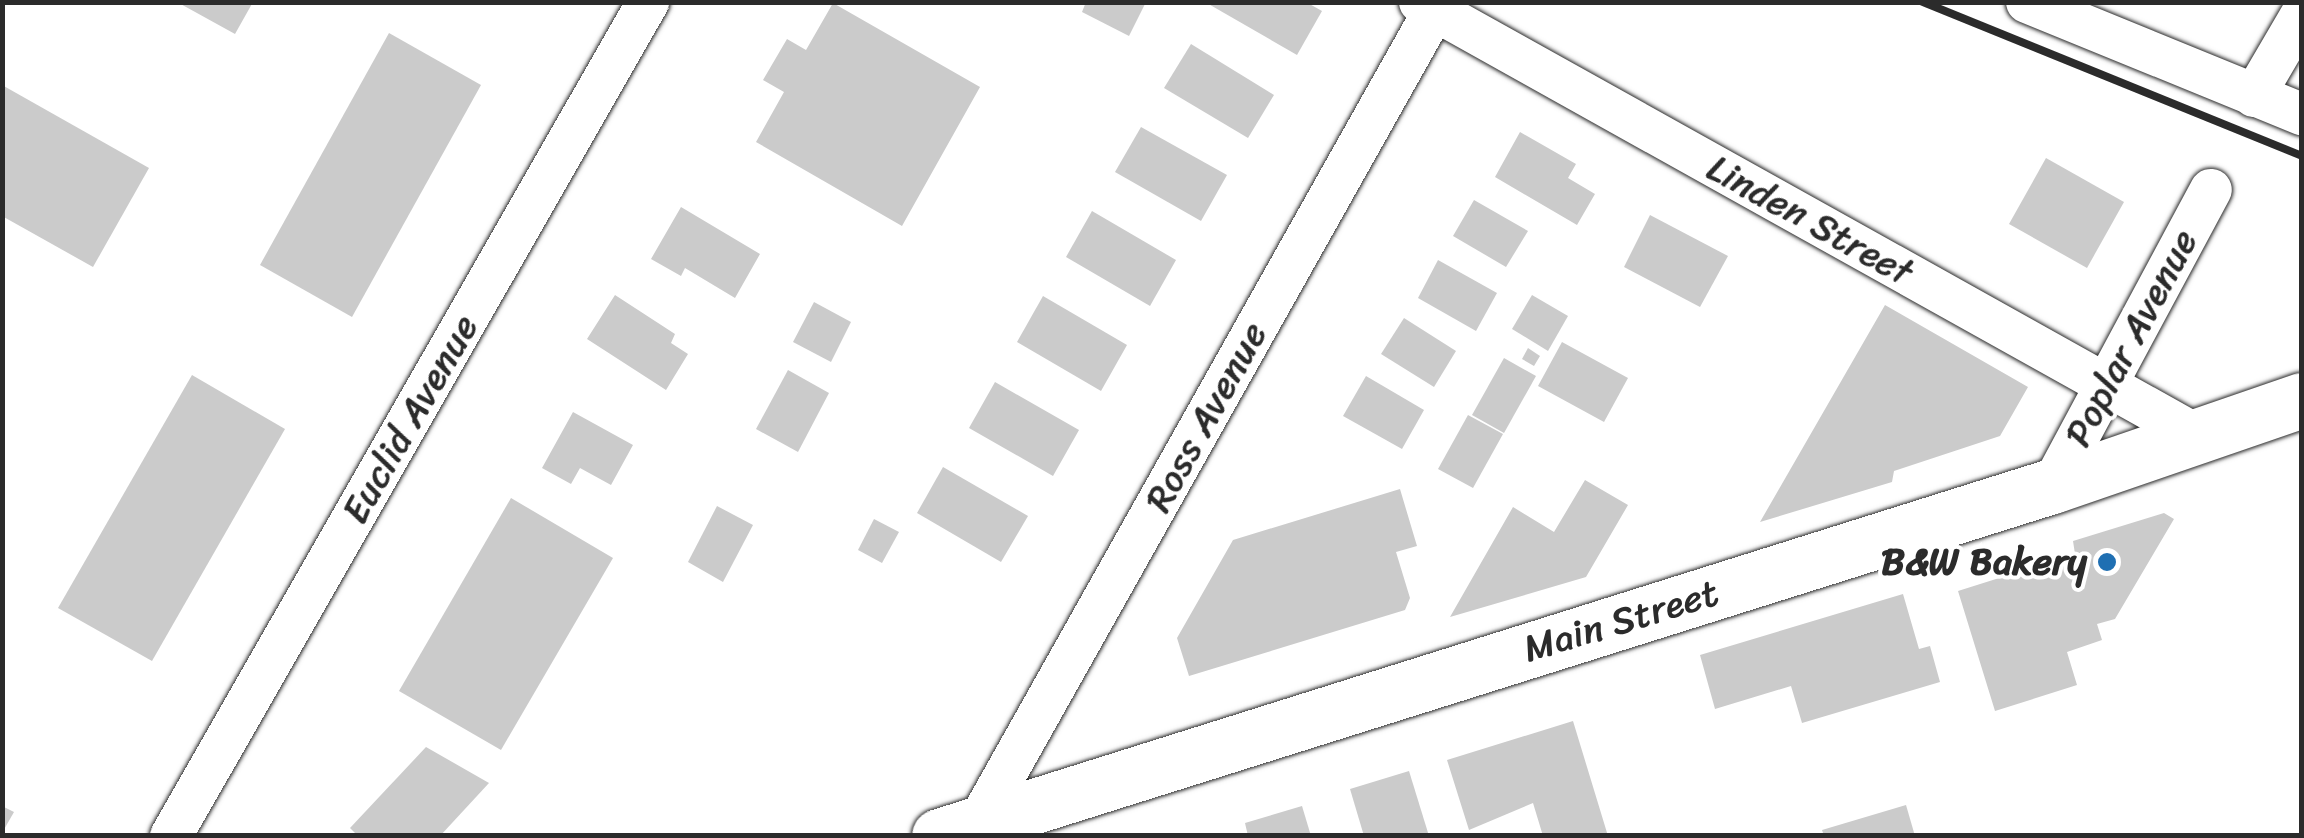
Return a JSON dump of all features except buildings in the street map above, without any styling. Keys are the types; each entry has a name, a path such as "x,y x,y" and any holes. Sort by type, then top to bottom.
{"main road":[{"name":"Main Street","path":"958,829 2052,486 2302,400"}],"street":[{"name":"Euclid Avenue","path":"171,836 648,2"},
{"path":"2027,2 2302,114"},
{"name":"Linden Street","path":"1426,7 2200,437"},
{"name":"Ross Avenue","path":"958,829 1426,7"},
{"path":"2254,96 2302,14"},
{"name":"Poplar Avenue","path":"2052,486 2211,190"}],"railway":[{"path":"1923,2 2302,156"}],"place":[{"name":"B&W Bakery","path":"2107,562"}]}
